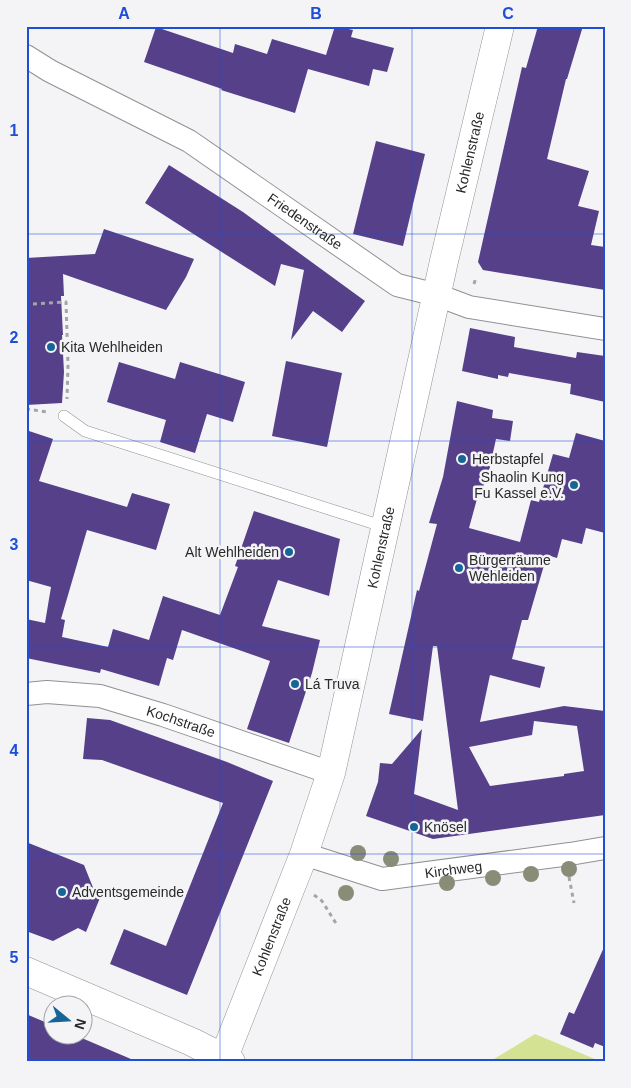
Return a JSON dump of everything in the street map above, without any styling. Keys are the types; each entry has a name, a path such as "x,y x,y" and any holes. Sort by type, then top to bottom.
{"main road":[{"name":"Kohlenstraße","path":"225,1060 304,854 331,773 437,295 500,26"},
{"path":"26,971 154,1026 225,1060"}],"street":[{"name":"Friedenstraße","path":"26,56 50,71 189,142 397,285 437,295 469,307 605,330"},
{"name":"Kochstraße","path":"26,694 47,692 100,696 163,714 331,773"},
{"name":"Kirchweg","path":"304,854 382,879 605,848"}],"lane":[{"path":"64,416 85,431 385,527"}],"path":[{"path":"26,409 43,410 64,416 67,406 66,302 33,304"},
{"path":"568,874 574,903"},
{"path":"322,901 337,925"}],"green space":[{"path":"535,1034 602,1062 489,1062"}],"building":[{"path":"335,26 353,30 351,37 394,48 387,72 373,69 369,86 308,69 295,113 221,90 144,62 156,27 233,53 235,44 267,54 272,39 326,55"},
{"path":"538,26 583,26 566,79 547,159 589,171 578,206 599,211 591,245 605,247 605,290 483,270 478,262 522,67 526,68"},
{"path":"376,141 425,154 403,246 353,234"},
{"path":"169,165 243,212 365,301 342,332 313,311 291,340 304,270 281,264 275,286 145,203"},
{"path":"104,229 194,259 186,277 166,310 63,274 64,296 61,296 64,372 62,403 26,405 26,258 95,254"},
{"path":"470,328 515,337 514,347 576,358 577,352 605,356 605,402 570,394 571,384 509,373 508,377 498,375 498,379 462,371"},
{"path":"286,361 342,373 327,447 272,436"},
{"path":"119,362 175,379 180,362 245,382 233,422 207,414 195,453 160,442 166,420 107,402"},
{"path":"457,401 493,410 492,418 513,421 510,441 496,439 489,471 487,471 483,488 480,488 469,528 520,542 531,500 539,502 553,454 569,458 576,433 605,441 605,533 586,528 582,544 562,539 557,558 547,555 528,620 522,620 512,659 545,667 540,688 490,675 480,722 564,706 605,711 605,815 433,839 366,816 378,782 380,763 392,764 422,729 414,794 458,810 437,646 433,646 423,721 389,714 417,590 419,591 437,524 429,523 443,477","holes":["534,721 577,726 584,771 564,774 564,776 490,786 469,747 532,735"]},
{"path":"26,430 53,439 39,481 127,507 132,493 170,504 156,550 87,530 61,619 65,620 62,637 108,647 113,629 149,640 163,596 220,615 238,567 235,566 254,511 340,539 329,596 278,580 262,626 320,640 312,673 289,743 247,729 270,661 182,630 173,660 167,658 159,686 101,669 100,673 26,658 26,619 45,623 51,587 26,580"},
{"path":"87,718 110,720 227,762 273,781 187,995 110,964 124,929 166,946 223,803 102,760 83,759"},
{"name":"Adventsgemeinde","path":"26,842 84,865 94,890 102,893 86,932 78,928 53,941 26,931"},
{"path":"605,945 605,1047 595,1043 593,1048 560,1034 569,1012 574,1014"},
{"path":"26,1014 42,1021 42,1046 92,1046 92,1042 138,1062 26,1062"}],"place":[{"name":"Kita Wehlheiden","path":"51,347"},
{"name":"Herbstapfel","path":"462,459"},
{"name":"Shaolin Kung Fu Kassel e.V.","path":"574,485"},
{"name":"Alt Wehlheiden","path":"289,552"},
{"name":"Bürgerräume Wehleiden","path":"459,568"},
{"name":"Lá Truva","path":"295,684"},
{"name":"Knösel","path":"414,827"},
{"name":"Adventsgemeinde","path":"62,892"}]}
